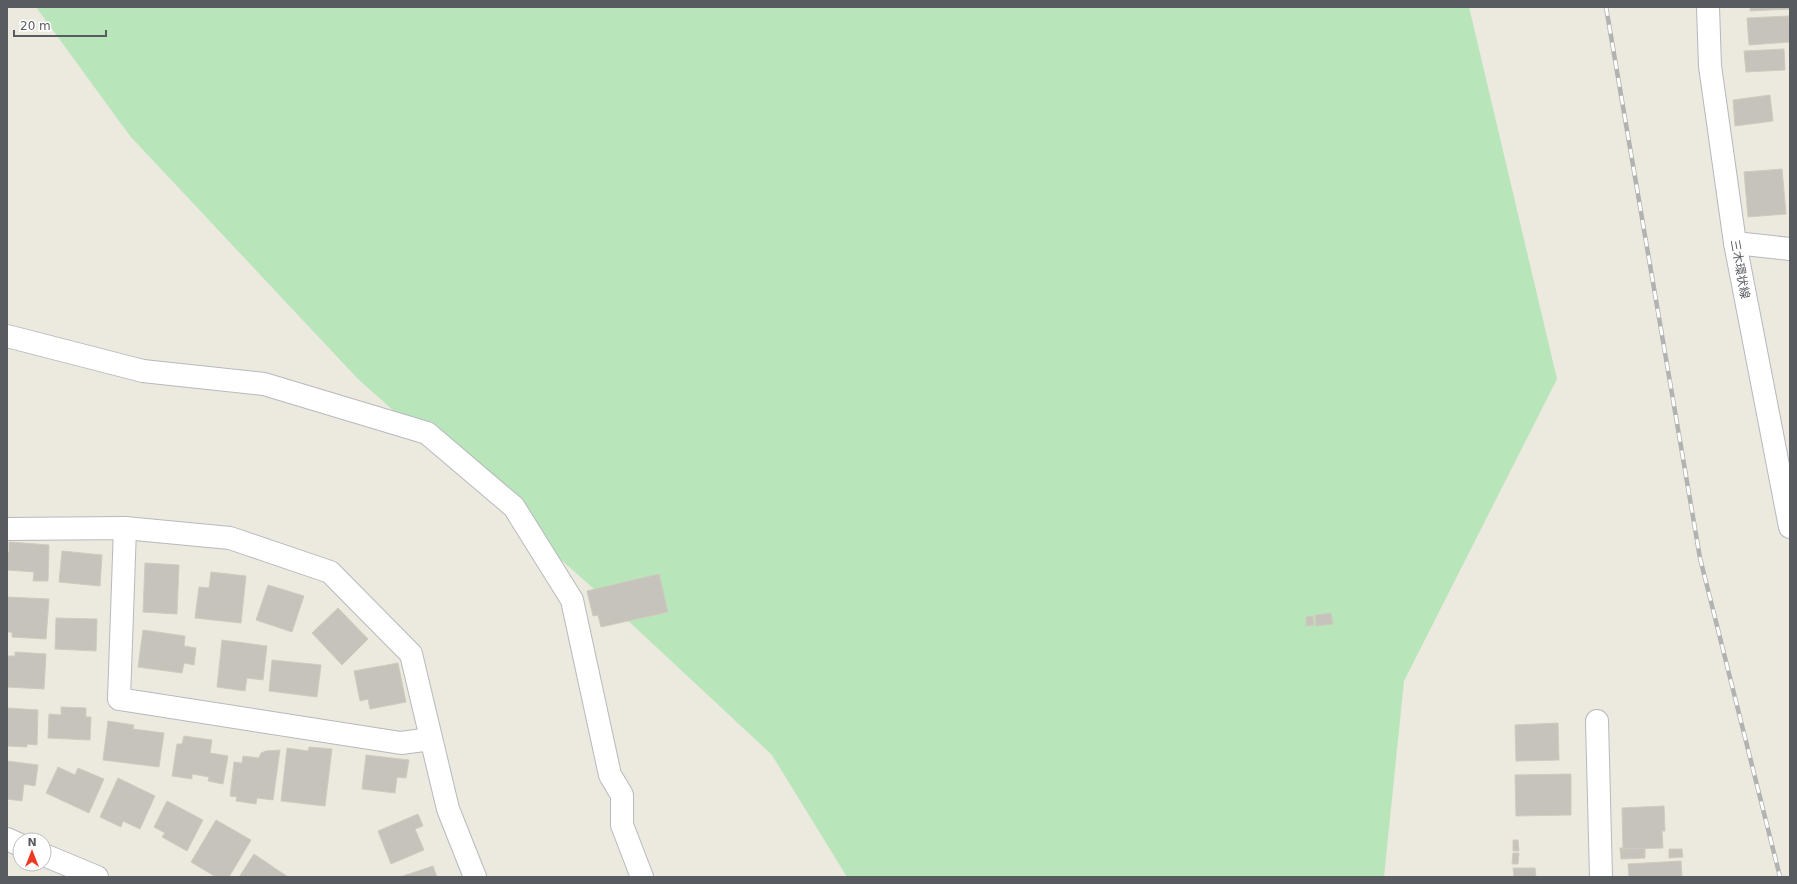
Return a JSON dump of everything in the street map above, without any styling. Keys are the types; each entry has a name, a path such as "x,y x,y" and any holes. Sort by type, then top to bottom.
{"street":[{"name":"三木環状線","path":"1708,7 1710,66 1735,243 1790,528"},
{"path":"1735,243 1790,249"},
{"path":"7,336 143,371 264,384 427,433 514,507 572,600 610,775 622,795 622,825 642,877"},
{"path":"125,528 119,699 401,742 432,739"},
{"path":"7,529 125,528 230,538 330,572 411,654 448,809 475,877"},
{"path":"1597,721 1601,877"},
{"path":"52,858 97,877"}],"green space":[{"path":"36,7 1469,7 1557,379 1404,681 1384,877 847,877 772,755 594,589 358,379 130,136"}],"building":[{"path":"1750,7 1790,7 1790,9 1750,11"},
{"path":"1789,16 1790,42 1749,45 1747,18"},
{"path":"1784,49 1785,70 1746,72 1744,51"},
{"path":"1770,95 1773,121 1735,126 1733,100"},
{"path":"1782,169 1786,214 1748,217 1744,172"},
{"path":"9,542 49,545 48,581 33,581 34,572 7,570 7,552 9,552"},
{"path":"62,551 102,555 100,586 59,582"},
{"path":"145,563 179,565 177,614 143,612"},
{"path":"211,572 246,576 241,623 195,618 199,587 209,588"},
{"path":"659,574 668,612 601,627 598,615 593,616 587,591"},
{"path":"268,585 304,596 292,632 256,620"},
{"path":"7,597 49,599 46,639 12,637 12,632 7,632"},
{"path":"338,608 368,639 342,665 312,633"},
{"path":"1331,613 1333,624 1316,626 1315,615"},
{"path":"1313,616 1314,625 1306,626 1306,617"},
{"path":"56,618 97,619 96,651 55,649"},
{"path":"143,630 185,636 184,646 196,648 194,665 184,663 182,673 138,667"},
{"path":"222,640 267,646 263,680 247,678 245,691 217,687"},
{"path":"15,652 46,654 44,689 7,687 7,656 15,656"},
{"path":"272,660 321,665 317,697 269,691"},
{"path":"398,663 406,702 370,709 368,699 360,701 354,671"},
{"path":"61,707 86,708 86,717 91,717 90,740 48,738 49,714 61,715"},
{"path":"7,708 38,710 37,745 27,744 27,747 7,746"},
{"path":"108,721 134,725 133,729 164,733 159,767 103,760"},
{"path":"1558,723 1559,760 1516,761 1515,725"},
{"path":"184,736 212,740 210,753 228,756 223,784 208,781 209,777 192,774 192,779 172,776 177,744 182,744"},
{"path":"309,747 332,749 325,806 281,801 287,748 308,751"},
{"path":"280,750 273,800 257,798 256,804 236,801 237,797 230,796 234,762 242,763 243,756 259,758 261,753 266,751"},
{"path":"366,755 409,760 406,778 397,777 395,793 362,789"},
{"path":"7,761 38,765 35,786 24,784 22,801 7,799"},
{"path":"58,767 75,775 78,768 104,779 89,813 46,793"},
{"path":"1571,774 1571,815 1516,816 1515,775"},
{"path":"118,778 155,796 140,829 123,821 121,827 100,817"},
{"path":"167,801 203,820 187,851 162,837 165,833 154,827"},
{"path":"1664,806 1665,831 1662,831 1663,848 1623,849 1622,808"},
{"path":"418,814 423,826 415,829 424,850 391,864 378,831"},
{"path":"216,820 251,840 229,877 216,877 191,862"},
{"path":"1513,840 1518,840 1519,851 1513,851"},
{"path":"1620,848 1645,848 1645,858 1621,859"},
{"path":"1669,849 1682,849 1683,857 1669,858"},
{"path":"1513,853 1519,853 1518,864 1512,864"},
{"path":"254,854 288,877 239,877"},
{"path":"1681,861 1682,877 1629,877 1628,864"},
{"path":"433,866 437,877 400,877"},
{"path":"1513,868 1535,868 1536,877 1514,877"}],"railway":[{"path":"1606,7 1700,558 1780,877"}]}
